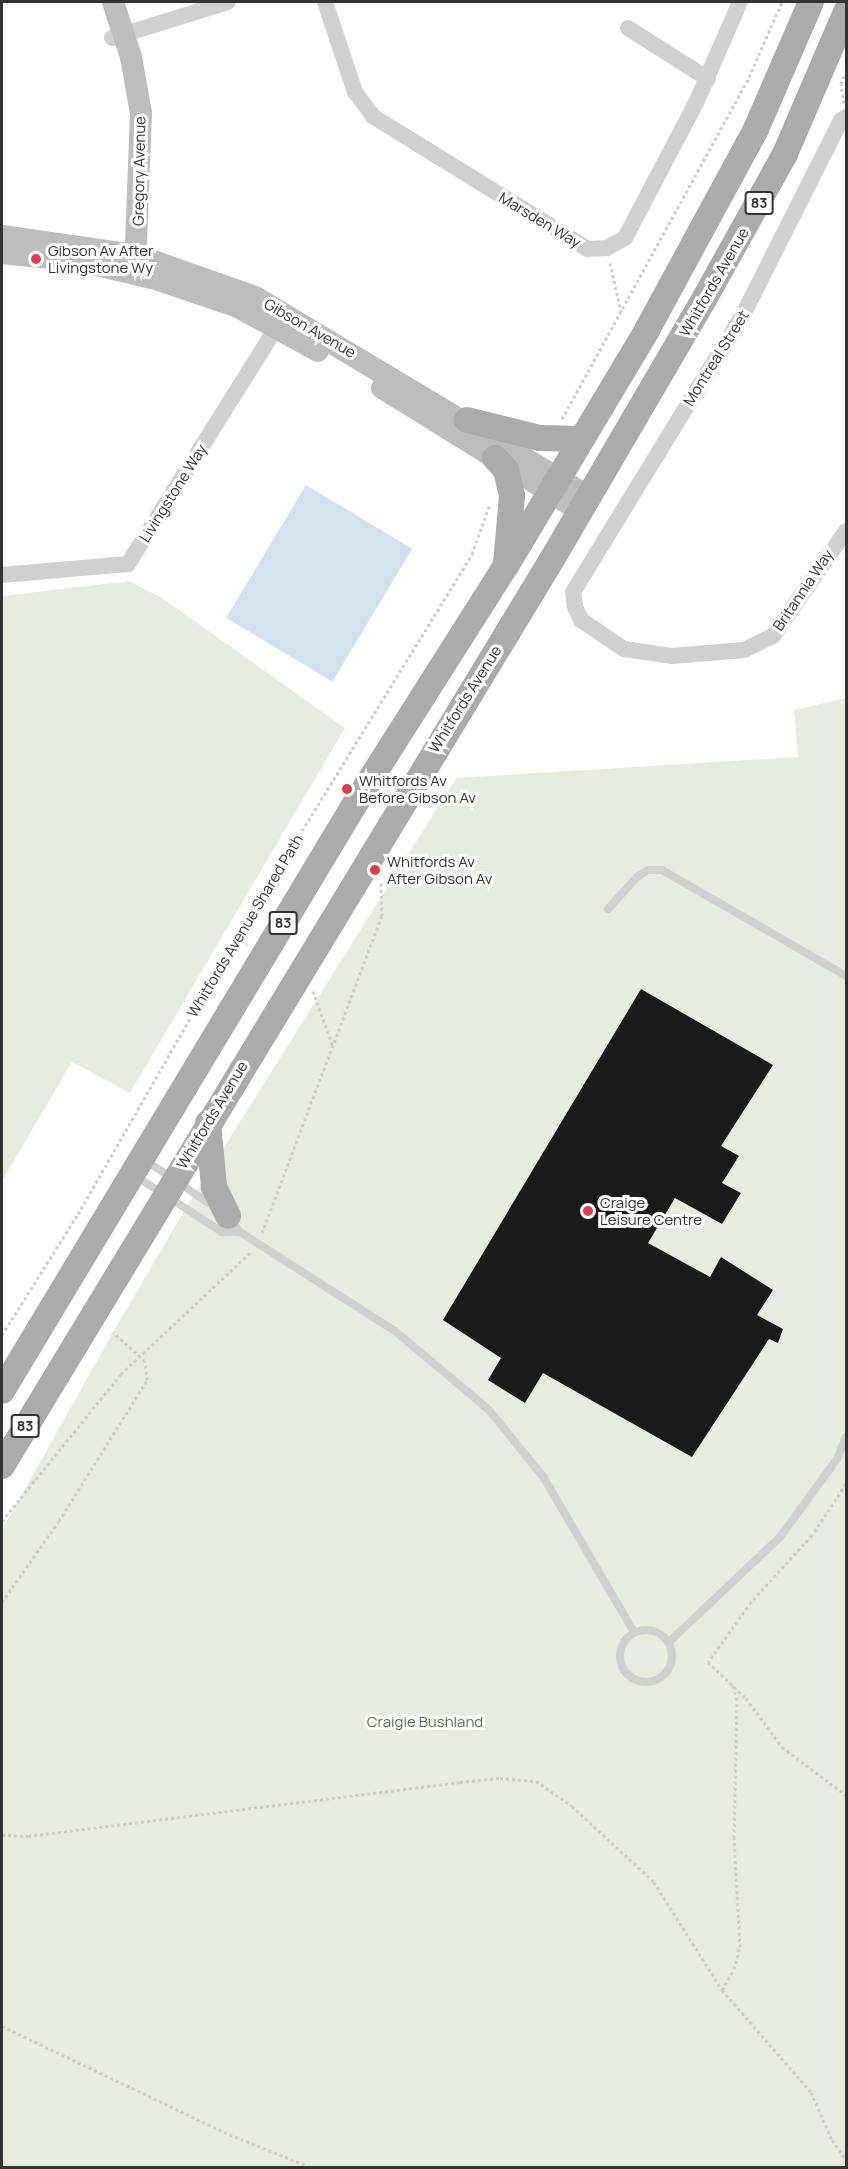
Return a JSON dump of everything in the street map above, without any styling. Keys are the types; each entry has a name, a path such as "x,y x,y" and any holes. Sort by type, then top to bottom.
{"main road":[{"name":"Gregory Avenue","path":"97,2 118,36"},
{"name":"Gregory Avenue","path":"113,2 118,36 141,113 127,262"},
{"name":"83","path":"2,1391 356,802 555,486 729,182 756,129 811,2"},
{"name":"Whitfords Avenue","path":"2,1466 168,1187 584,504 780,164 822,77 846,12"},
{"name":"Gibson Avenue","path":"2,236 127,262 249,294 280,321 495,458 555,486"},
{"name":"Gibson Avenue","path":"2,253 80,261 127,262"},
{"name":"Gibson Avenue","path":"280,321 467,420 555,486 584,504"},
{"path":"467,420 540,438 582,439"},
{"path":"495,458 506,470 512,496 506,566"},
{"path":"208,1123 214,1187 234,1224"}],"street":[{"path":"118,36 228,2"},
{"name":"Marsden Way","path":"325,2 355,92 374,117 588,249 607,248"},
{"path":"607,248 625,238 708,79 740,2"},
{"path":"628,28 708,79"},
{"name":"Montreal Street","path":"573,592 744,313 842,120 846,117"},
{"name":"Livingstone Way","path":"2,575 128,564 280,321"},
{"name":"Britannia Way","path":"573,592 581,620 624,650 672,656 744,650 773,636 846,531"}],"lane":[{"path":"608,909 637,877 648,870 662,870 846,976"},
{"path":"137,1166 168,1187 234,1224 256,1242 395,1331 489,1410 544,1478 634,1632"},
{"path":"137,1166 168,1187 222,1232 234,1224"},
{"path":"669,1642 780,1537 837,1459 846,1437"},
{"path":"653,1630 669,1642 671,1665 665,1675 655,1681 633,1679 624,1671 620,1649 634,1632 653,1630"}],"path":[{"path":"564,415 749,77 782,2"},
{"path":"846,70 841,84 846,117"},
{"path":"607,248 621,314"},
{"name":"Whitfords Avenue Shared Path","path":"2,1335 78,1214 236,938 472,554 484,516 494,495"},
{"path":"2,1521 121,1374 244,1259 268,1224 382,916 379,889 383,873"},
{"path":"312,987 333,1047"},
{"path":"2,1602 59,1521 147,1380 145,1361 113,1332"},
{"path":"846,1484 812,1535 751,1602 708,1662 733,1684 782,1747 846,1795"},
{"path":"722,1990 734,1970 740,1947 734,1838 737,1700 733,1684"},
{"path":"2,1835 28,1836 460,1782 500,1778 536,1781 572,1806 654,1882 722,1990 811,2092 832,2140 846,2159"},
{"path":"2,2026 224,2132 312,2168"}],"green space":[{"path":"129,581 162,598 345,728 130,1093 72,1062 2,1181 2,596"},
{"name":"Craigie Bushland","path":"846,698 846,2167 2,2168 2,1530 113,1332 190,1201 456,778 798,757 794,710"}],"water":[{"path":"306,485 412,549 332,682 226,618"}],"building":[{"name":"Craige Leisure Centre","path":"641,989 773,1065 721,1146 739,1156 722,1183 741,1193 722,1224 675,1198 648,1243 710,1277 721,1257 773,1290 757,1315 783,1329 778,1343 769,1339 692,1457 543,1373 525,1403 488,1380 501,1358 443,1320"}],"place":[{"name":"Gibson Av After Livingstone Wy","path":"36,259"},
{"name":"Whitfords Av Before Gibson Av","path":"347,789"},
{"name":"Whitfords Av After Gibson Av","path":"375,870"},
{"name":"Craige Leisure Centre","path":"588,1211"}]}
